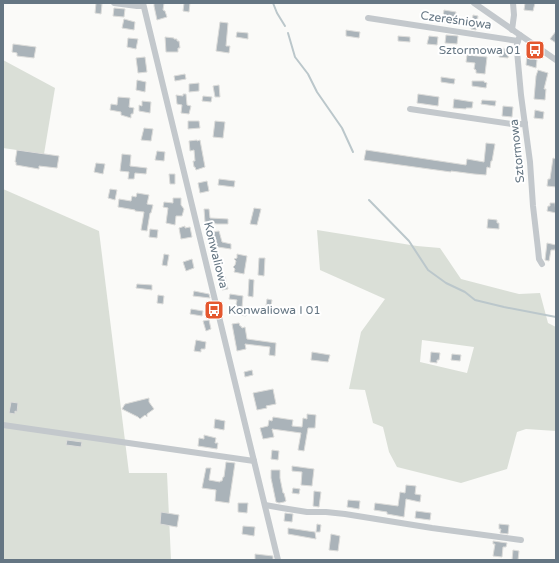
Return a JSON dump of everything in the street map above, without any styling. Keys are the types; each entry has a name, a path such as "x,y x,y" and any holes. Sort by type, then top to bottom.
{"street":[{"path":"114,3 137,6 143,4"},
{"path":"474,3 512,30 519,38 556,60"},
{"path":"512,3 514,15 512,30"},
{"name":"Konwaliowa","path":"143,4 278,560"},
{"name":"Czereśniowa","path":"368,18 519,38"},
{"name":"Sztormowa","path":"519,38 517,51 521,95 530,162 539,259 542,264"},
{"path":"410,109 518,125 525,123"},
{"path":"3,425 254,461"},
{"path":"265,505 307,512 345,514 521,540"}],"shaded area":[{"path":"3,60 55,88 44,154 3,148"},
{"path":"3,189 99,231 129,473 167,473 171,560 3,560"},
{"path":"317,230 417,246 440,248 461,279 519,294 540,293 548,323 556,327 556,431 526,429 517,432 507,469 461,483 397,467 389,452 383,427 373,423 365,390 349,389 361,332 385,299 320,270","holes":["422,340 474,347 467,373 420,362"]}],"building":[{"path":"96,3 102,4 101,14 95,13"},
{"path":"154,3 164,3 163,10 165,11 167,17 157,20"},
{"path":"184,3 190,3 189,12 183,11"},
{"path":"525,3 535,3 533,11 524,10"},
{"path":"114,8 125,9 124,17 113,16"},
{"path":"444,10 456,12 454,23 442,22"},
{"path":"473,15 478,16 476,30 471,29"},
{"path":"124,19 135,22 134,30 122,28"},
{"path":"220,22 228,23 226,46 230,46 229,53 216,51"},
{"path":"346,30 360,32 359,38 346,36"},
{"path":"556,31 556,43 550,39"},
{"path":"237,32 248,33 248,39 236,37"},
{"path":"446,35 458,36 457,44 445,43"},
{"path":"398,36 410,37 410,42 398,41"},
{"path":"429,36 438,37 437,45 427,44"},
{"path":"165,37 174,38 179,41 180,48 178,48 178,52 166,52"},
{"path":"128,38 138,39 136,49 127,47"},
{"path":"13,44 36,47 34,58 17,56 17,53 12,52"},
{"path":"500,48 509,49 508,58 499,57"},
{"path":"467,55 487,57 485,74 476,73 476,70 474,69 475,63 466,62"},
{"path":"527,55 535,56 535,59 537,60 536,68 526,65"},
{"path":"145,57 147,72 138,73 136,58"},
{"path":"538,70 548,73 544,89 546,89 545,100 534,99"},
{"path":"185,74 186,79 175,81 174,76"},
{"path":"441,77 455,79 454,84 441,82"},
{"path":"137,80 146,82 145,92 136,90"},
{"path":"472,81 484,81 487,83 486,88 472,86"},
{"path":"199,83 199,91 189,92 189,84"},
{"path":"219,85 220,97 215,97 213,86"},
{"path":"183,94 186,94 187,105 191,106 189,114 181,113 182,105 177,104 176,95 183,96"},
{"path":"418,94 439,97 438,106 417,103"},
{"path":"203,96 212,97 211,102 202,101"},
{"path":"118,97 130,98 129,107 134,108 131,118 121,115 121,112 110,110 111,104 117,105"},
{"path":"454,99 473,102 472,108 453,108"},
{"path":"482,100 496,101 495,106 481,104"},
{"path":"142,101 151,102 150,113 139,111 139,105 142,106"},
{"path":"503,106 513,107 512,117 502,116"},
{"path":"535,110 544,112 543,119 534,118"},
{"path":"188,121 199,121 200,128 188,129"},
{"path":"215,121 225,122 223,138 213,137"},
{"path":"144,128 153,129 151,141 141,140"},
{"path":"200,140 205,167 196,170 193,161 195,161 194,150 190,151 189,141"},
{"path":"486,143 495,144 490,168 487,167 486,175 451,172 364,160 366,150 466,165 467,159 484,162"},
{"path":"17,150 59,156 57,168 39,166 39,169 16,165"},
{"path":"157,151 165,152 164,161 155,160"},
{"path":"122,154 131,155 130,166 147,168 146,174 135,173 134,179 128,179 129,172 120,171"},
{"path":"553,158 556,159 556,187 547,186 548,179 550,179"},
{"path":"96,163 105,164 103,174 94,172"},
{"path":"169,174 175,174 175,184 170,184"},
{"path":"219,179 235,181 234,187 218,185"},
{"path":"207,181 209,191 200,193 198,183"},
{"path":"110,189 117,190 115,200 108,198"},
{"path":"137,193 149,195 147,204 153,205 147,231 141,230 144,212 118,207 119,199 131,201 132,196 136,197"},
{"path":"173,198 181,198 181,205 184,209 182,216 176,216 175,225 166,223 168,208 163,207 164,202 173,203"},
{"path":"550,203 555,203 556,213 547,211"},
{"path":"254,208 261,209 257,225 250,224"},
{"path":"204,209 209,209 210,218 228,219 228,224 205,222"},
{"path":"488,219 497,220 497,223 499,223 499,229 487,228"},
{"path":"185,226 185,228 190,227 192,237 181,239 179,228"},
{"path":"150,229 158,230 157,238 149,237"},
{"path":"219,231 222,242 231,244 231,249 211,246 209,237 213,236 212,232"},
{"path":"547,243 556,245 555,250 551,250 549,261 545,260"},
{"path":"164,254 169,255 167,266 162,265"},
{"path":"237,254 247,256 244,274 234,272 235,269 233,267 236,261 234,259 237,258"},
{"path":"259,258 265,258 264,276 258,275"},
{"path":"192,259 194,268 186,271 183,262"},
{"path":"225,276 228,289 222,290 220,278"},
{"path":"249,279 254,280 253,297 248,296"},
{"path":"137,284 152,285 152,290 136,288"},
{"path":"194,291 209,294 210,298 193,296"},
{"path":"230,294 243,296 242,308 247,308 246,316 234,314 237,300 229,299"},
{"path":"158,295 164,296 163,304 157,303"},
{"path":"267,299 272,300 271,306 266,306"},
{"path":"191,309 203,311 202,316 190,314"},
{"path":"279,310 287,310 286,315 278,314"},
{"path":"209,320 211,329 206,331 203,321"},
{"path":"239,323 242,328 245,327 247,339 276,343 275,356 269,355 270,347 245,344 246,349 237,351 232,324"},
{"path":"196,340 206,342 205,349 201,349 201,352 194,351"},
{"path":"312,352 330,355 328,362 311,360"},
{"path":"431,352 440,353 437,363 430,362"},
{"path":"452,354 461,355 460,361 451,360"},
{"path":"252,370 253,375 245,377 244,372"},
{"path":"273,389 276,404 257,410 253,393"},
{"path":"149,398 149,402 154,409 147,414 147,417 145,415 140,419 122,409 125,404"},
{"path":"11,402 18,403 17,412 15,411 15,414 9,413"},
{"path":"307,414 316,415 315,428 308,428 304,451 298,450 301,433 272,429 274,437 263,439 260,428 268,426 269,420 272,421 273,417 293,420 292,426 302,427 303,418 307,419"},
{"path":"215,419 225,421 224,430 214,428"},
{"path":"204,435 216,438 215,443 218,443 217,449 198,446 199,438 204,439"},
{"path":"67,440 82,442 81,447 66,445"},
{"path":"272,450 279,451 278,460 271,459"},
{"path":"226,462 235,463 229,503 215,501 216,490 202,488 206,468 211,468 209,480 220,482 224,477"},
{"path":"292,466 314,469 312,486 301,485 302,472 292,471"},
{"path":"271,470 280,470 280,478 286,501 284,502 276,502 271,478"},
{"path":"406,485 416,486 415,494 421,495 420,502 406,499 404,517 374,510 375,503 398,506 400,492 405,493"},
{"path":"293,488 300,489 299,494 292,493"},
{"path":"314,491 321,492 319,507 313,506"},
{"path":"348,500 360,501 359,509 347,507"},
{"path":"238,503 248,503 247,513 238,512"},
{"path":"416,511 431,513 430,520 415,518"},
{"path":"161,512 179,515 177,527 160,524"},
{"path":"285,513 293,514 292,522 284,521"},
{"path":"317,524 321,525 320,532 316,532"},
{"path":"499,524 509,525 508,534 500,533 501,529 499,529"},
{"path":"243,526 255,527 254,536 242,534"},
{"path":"288,528 315,532 316,539 288,534"},
{"path":"331,534 340,536 338,551 329,550"},
{"path":"493,541 507,543 506,547 503,547 502,557 493,556 495,544 493,544"},
{"path":"513,550 519,551 518,560 512,560"},
{"path":"255,554 273,556 273,560 255,560"}],"waterway":[{"path":"273,3 285,26"},
{"path":"288,33 295,57 308,74 317,92 342,128 353,152"},
{"path":"369,200 409,241 428,270 446,283 465,292 475,300 556,317"}],"place":[{"name":"Sztormowa 01","path":"535,50"},
{"name":"Konwaliowa I 01","path":"214,310"}]}
